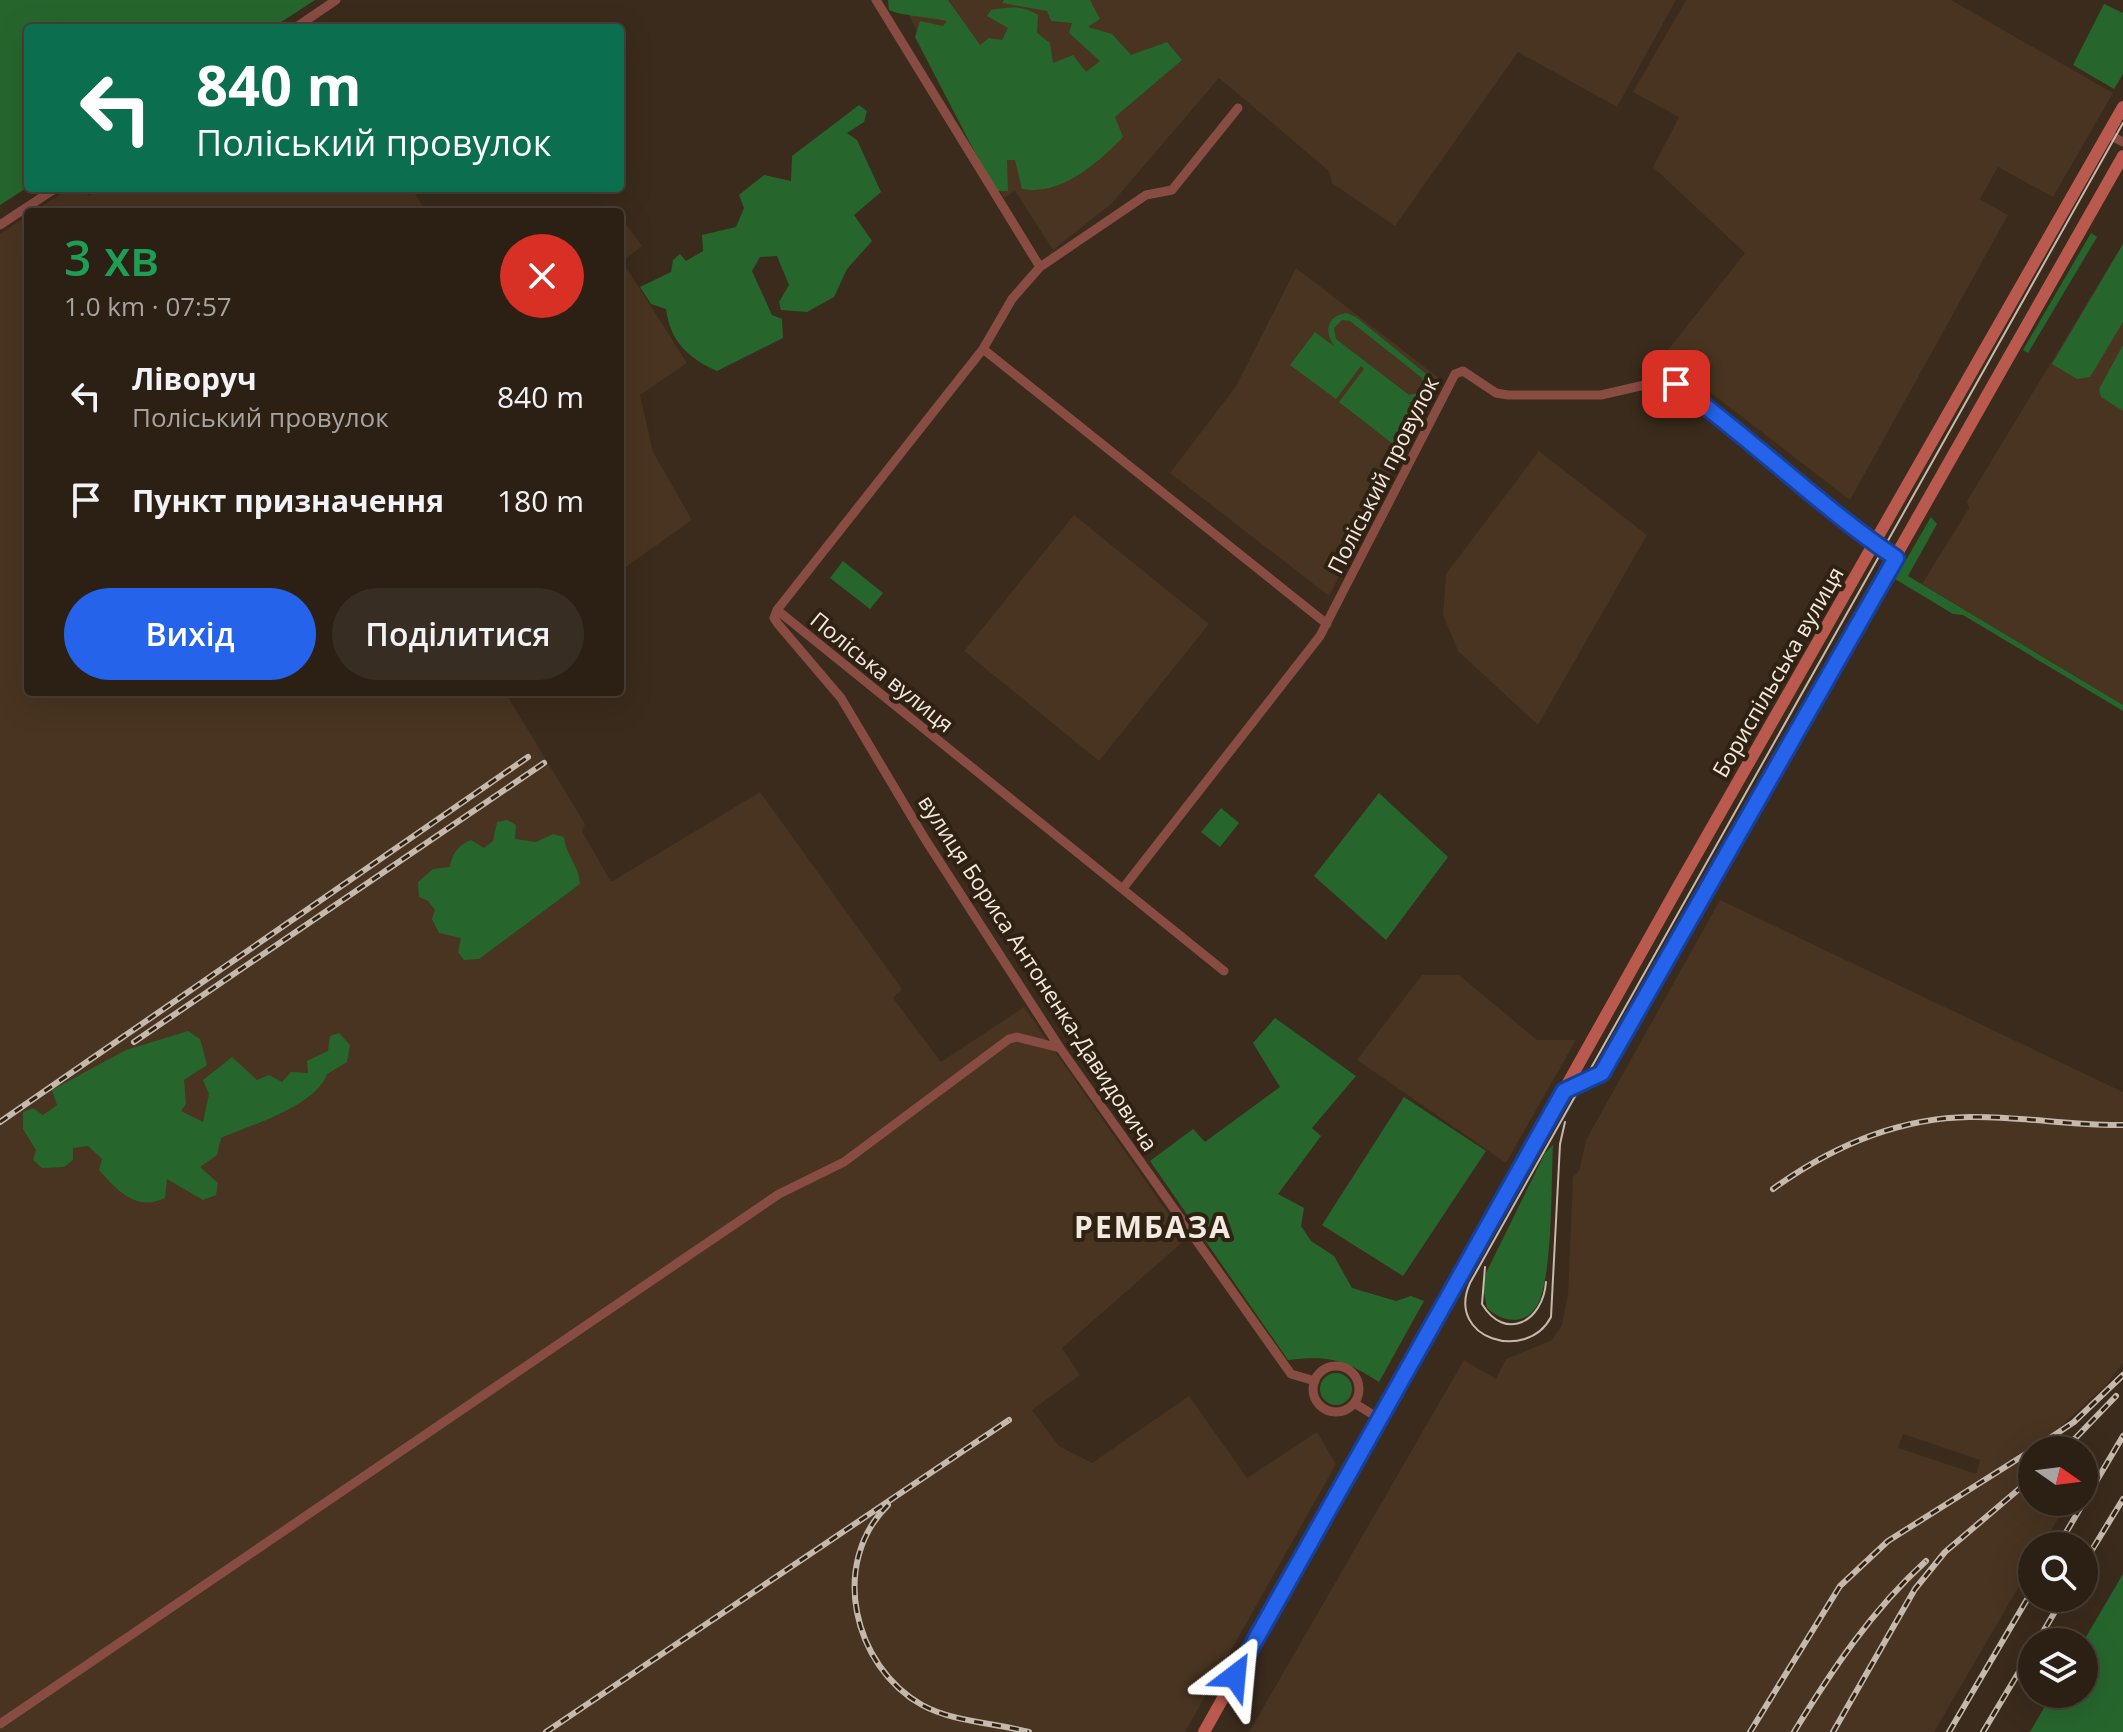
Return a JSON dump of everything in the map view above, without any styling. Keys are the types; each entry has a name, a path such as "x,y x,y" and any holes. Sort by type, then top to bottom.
{"main road":[{"name":"Бориспільська вулиця","path":"1204,1732 2123,107"},
{"name":"Бориспільська вулиця","path":"1564,1091 1602,1073 2123,156"}],"street":[{"path":"301,24 336,0"},
{"path":"876,0 1040,267"},
{"name":"Поліська вулиця","path":"1224,971 1124,887 777,610 983,349 1012,299 1040,267 1146,195 1172,190 1238,108"},
{"path":"2108,134 2123,142"},
{"path":"26,208 50,192"},
{"path":"0,225 24,209"},
{"path":"983,349 1327,624"},
{"name":"Поліський провулок","path":"1124,887 1290,676 1327,624 1455,374 1463,371 1496,393 1508,395 1601,395 1662,381 1676,384 1896,558"},
{"name":"вулиця Бориса Антоненка-Давидовича","path":"777,610 774,618 841,698 925,839 1060,1048 1291,1374 1315,1381"},
{"path":"0,1724 779,1194 844,1162 1009,1039 1017,1037 1060,1048"},
{"path":"1339,1366 1350,1371 1359,1386 1354,1403 1345,1410 1327,1410 1315,1398 1315,1381 1327,1368 1339,1366"},
{"path":"1354,1403 1380,1419"}],"shaded area":[{"path":"901,0 1676,0 1617,107 1518,52 1395,226 1332,183 1329,171 1219,78 1112,203 1053,250 1015,191 1004,198"},
{"path":"1686,0 1951,0 2113,93 2053,197 1998,167 1980,199 2008,215 1850,500 1663,356 1745,253 1653,167 1679,117 1633,92"},
{"path":"64,192 86,192 89,196 95,192 414,192 424,208 39,208"},
{"path":"24,218 24,696 507,696 585,824 582,831 611,882 760,792 902,989 893,998 941,1062 1024,1007 1186,1239 1062,1348 1080,1375 1032,1410 1059,1446 1092,1463 1189,1396 1247,1478 1317,1432 1336,1464 1185,1732 0,1732 0,234"},
{"path":"624,221 642,246 624,260"},
{"path":"2123,244 2123,705 1922,584 1969,508 1967,501"},
{"path":"624,264 687,363 640,395 653,452 692,520 624,568"},
{"path":"1296,268 1439,378 1329,596 1170,473 1236,386"},
{"path":"1539,451 1647,535 1538,725 1458,651 1443,615 1446,574"},
{"path":"1074,515 1209,624 1099,761 964,651"},
{"path":"1720,900 2123,1092 2123,1363 2104,1387 2058,1429 2062,1436 2018,1436 2018,1516 2060,1516 2050,1532 2018,1532 2018,1588 1934,1732 1249,1732 1464,1360 1496,1379 1506,1359 1552,1340 1562,1325 1568,1294 1573,1177 1579,1171 1586,1140","holes":["1903,1434 1980,1460 1976,1474 1898,1448"]},
{"path":"1422,975 1459,975 1537,1040 1576,1040 1506,1163 1357,1060"}],"green space":[{"path":"0,0 315,0 278,24 24,24 24,190 0,205"},
{"path":"888,0 948,0 980,45 989,38 1002,40 1008,28 987,16 991,10 1027,10 1038,15 1037,33 1050,43 1053,63 1073,55 1086,72 1100,61 1069,33 1072,23 1051,21 1047,11 1002,3 1004,0 1090,0 1100,19 1088,27 1112,34 1131,55 1167,42 1182,60 1115,117 1123,137 1090,167 1051,187 1022,189 1015,160 1007,160 1008,191 995,191 915,37 920,21 943,26 947,21 889,10"},
{"path":"2104,4 2123,13 2123,74 2114,89 2073,65"},
{"path":"859,105 867,111 864,122 847,133 857,140 881,192 854,215 872,241 847,269 834,297 807,312 781,310 779,302 789,285 777,256 760,257 752,271 772,315 782,319 783,338 717,371 697,360 676,339 666,309 651,304 640,287 671,272 673,260 680,254 686,261 703,251 702,235 736,227 744,208 739,195 764,175 791,181 792,156"},
{"path":"2091,233 2097,237 2028,353 2023,350"},
{"path":"2123,244 2123,322 2090,377 2077,379 2052,364"},
{"path":"1346,313 1356,317 1430,377 1430,394 1421,402 1408,402 1419,411 1393,444 1339,402 1364,369 1361,366 1336,399 1290,365 1315,332 1335,347 1328,331 1331,321","holes":["1342,320 1350,321 1422,378 1423,392 1409,395 1336,339 1334,328"]},
{"path":"2123,345 2123,411 2101,397 2099,389"},
{"path":"1931,517 1937,524 1908,576 2123,705 2123,711 1963,615 1953,614 1895,579"},
{"path":"843,561 883,593 870,609 830,578"},
{"path":"1379,793 1448,857 1386,940 1314,876"},
{"path":"1221,808 1239,823 1220,847 1201,832"},
{"path":"507,820 516,825 515,839 536,842 553,834 564,837 580,884 479,959 464,960 458,952 461,938 439,933 432,919 435,910 428,901 419,897 418,882 433,869 450,867 456,850 466,842 471,840 484,848 493,841 497,822"},
{"path":"1275,1018 1356,1076 1312,1128 1321,1136 1278,1194 1304,1208 1301,1226 1311,1241 1334,1256 1352,1288 1396,1301 1411,1296 1424,1301 1379,1382 1336,1361 1315,1358 1288,1360 1150,1161 1193,1129 1205,1142 1280,1087 1253,1043"},
{"path":"188,1031 200,1039 207,1065 184,1080 186,1104 181,1111 203,1122 209,1094 203,1080 232,1057 257,1080 269,1075 282,1082 291,1072 308,1073 307,1061 328,1051 330,1036 339,1033 350,1045 347,1062 327,1074 310,1096 281,1113 221,1138 217,1155 200,1167 218,1183 216,1195 203,1200 167,1179 165,1198 155,1202 136,1201 113,1185 99,1170 102,1159 88,1146 73,1148 73,1160 64,1167 42,1168 33,1160 36,1150 23,1129 23,1112 33,1108 43,1115 57,1105 52,1090 126,1050"},
{"path":"1404,1097 1486,1151 1403,1276 1322,1225"},
{"path":"1553,1145 1549,1245 1540,1299 1536,1308 1524,1318 1501,1317 1487,1308 1483,1287 1486,1273 1545,1153"},
{"path":"1336,1373 1347,1378 1352,1389 1347,1400 1336,1405 1325,1400 1320,1389 1325,1378"},
{"path":"2123,1574 2123,1732 2030,1732 2044,1708 2098,1708 2098,1628 2091,1628"}],"tram line":[{"path":"1565,1122 1560,1144 1551,1317 1540,1331 1525,1339 1508,1341 1492,1338 1478,1330 1469,1318 1465,1302 1470,1283 2123,123"},
{"path":"1485,1267 1482,1304 1491,1316 1501,1322 1512,1324 1530,1317 1538,1308 1546,1282"}],"railway":[{"path":"0,1122 528,757"},
{"path":"134,1042 544,763"},
{"path":"1773,1189 1842,1148 1891,1129 1917,1123 1989,1117 2123,1125"},
{"path":"2053,1436 2074,1422 2123,1375"},
{"path":"2077,1436 2116,1396"},
{"path":"546,1732 1009,1420"},
{"path":"2066,1532 2123,1436"},
{"path":"1750,1732 1840,1586 1888,1541 2018,1459"},
{"path":"1833,1732 1915,1589 1945,1552 2018,1490"},
{"path":"2098,1540 2123,1499"},
{"path":"888,1505 870,1529 859,1555 855,1583 857,1612 865,1640 879,1665 898,1688 934,1711 1029,1732"},
{"path":"1794,1732 1854,1642 1888,1600 1926,1561"},
{"path":"1949,1732 2020,1612"},
{"path":"2045,1628 2055,1612"},
{"path":"1983,1732 2018,1673"}],"district":[{"name":"РЕМБАЗА","path":"1153,1228"}],"route":[{"path":"1235,1676 1564,1091 1602,1073 1896,558 1815,499 1721,417 1676,384"}]}
